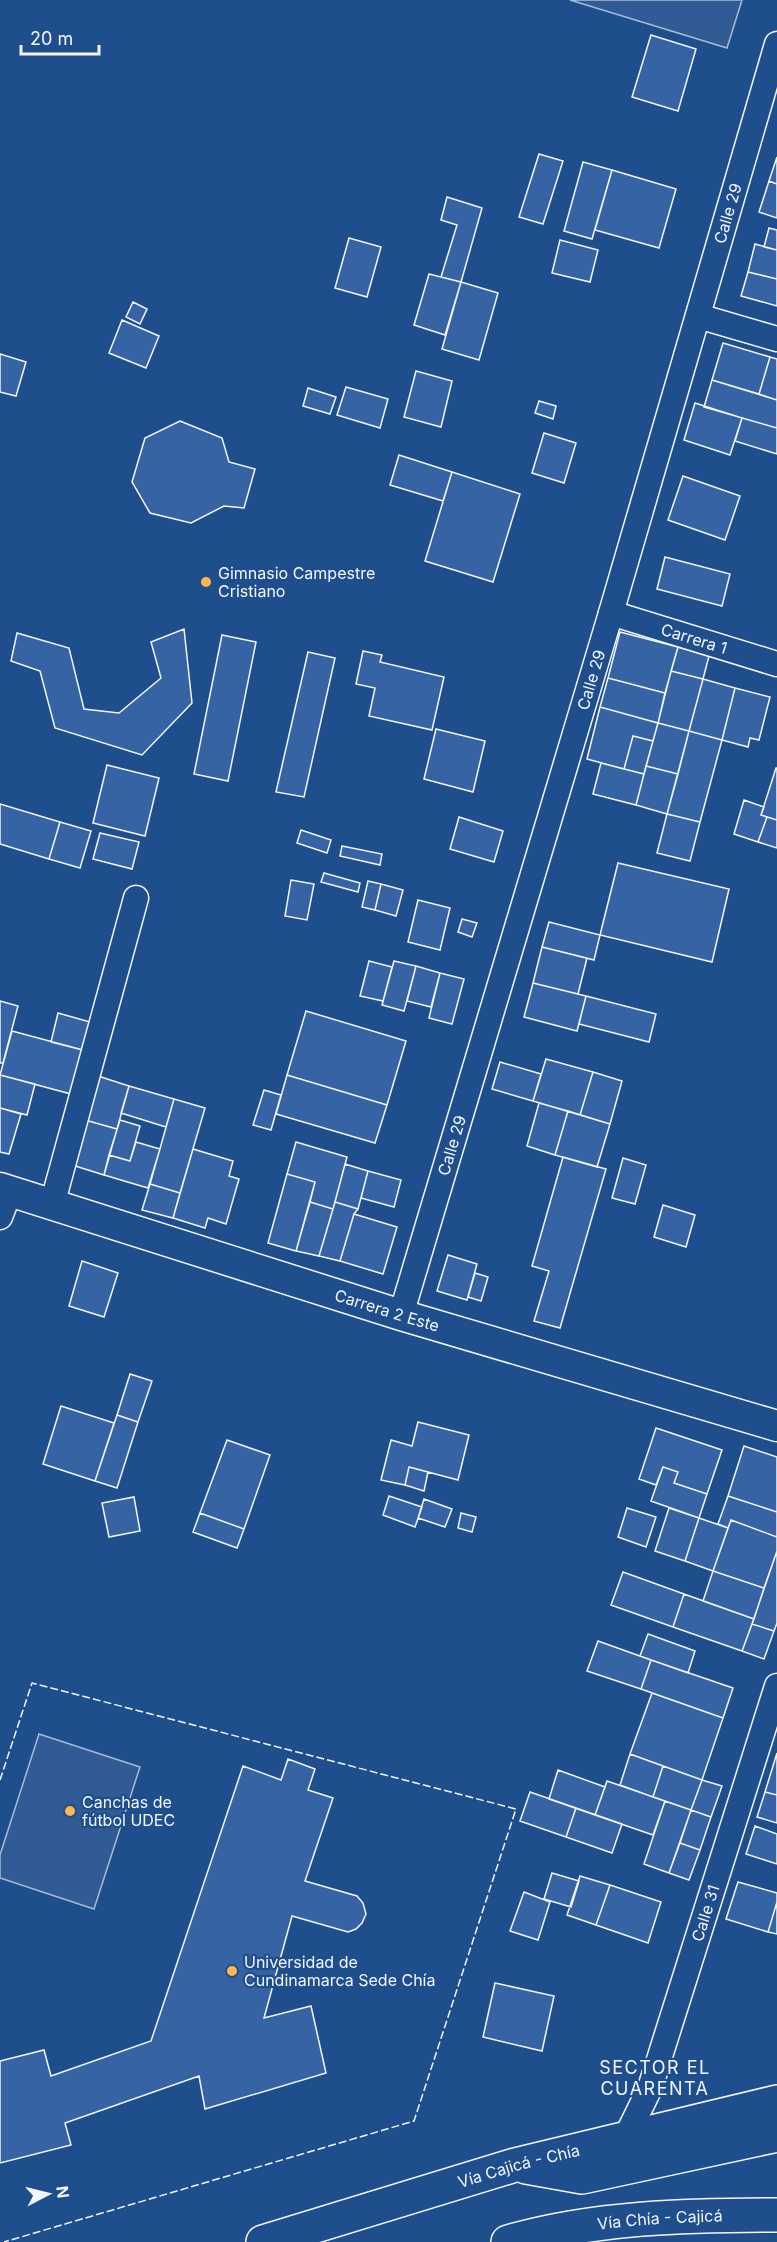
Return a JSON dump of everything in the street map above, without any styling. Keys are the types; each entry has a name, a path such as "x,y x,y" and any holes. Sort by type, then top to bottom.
{"highway":[{"name":"Vía Cajicá - Chía","path":"263,2242 515,2165 777,2102"},
{"path":"515,2165 582,2177 777,2135"},
{"name":"Vía Chía - Cajicá","path":"508,2242 528,2236 602,2224 651,2219 777,2215"}],"street":[{"name":"Calle 29","path":"401,1316 611,614 777,44"},
{"path":"698,316 777,339"},
{"name":"Carrera 1","path":"611,614 777,664"},
{"path":"52,1204 136,898"},
{"name":"Carrera 2 Este","path":"3,1199 52,1204 401,1316 777,1426"},
{"name":"Calle 31","path":"627,2137 650,2088 777,1686"}],"shaded area":[{"path":"570,0 742,0 727,48"},
{"name":"Canchas de fútbol UDEC","path":"39,1734 140,1767 94,1909 0,1878 0,1855"}],"building":[{"path":"651,35 696,49 678,111 632,97"},
{"path":"539,154 563,161 543,224 519,217"},
{"path":"777,157 777,184 769,181"},
{"path":"583,162 612,170 592,239 564,231"},
{"path":"612,170 676,189 659,248 595,230"},
{"path":"769,181 777,184 777,218 759,212"},
{"path":"447,197 482,208 461,282 441,277 457,225 441,220"},
{"path":"769,228 777,230 777,250 764,247"},
{"path":"349,238 381,247 367,297 335,288"},
{"path":"560,240 598,250 590,282 552,273"},
{"path":"755,244 777,250 777,279 748,272"},
{"path":"748,272 777,279 777,306 741,296"},
{"path":"429,274 461,282 445,335 414,325"},
{"path":"461,282 498,293 479,360 442,349"},
{"path":"133,302 147,309 140,324 126,317"},
{"path":"122,320 159,336 146,368 109,353"},
{"path":"723,343 770,357 759,394 712,380"},
{"path":"0,354 26,362 16,396 0,392"},
{"path":"770,357 777,359 777,400 759,394"},
{"path":"416,371 452,381 441,427 404,417"},
{"path":"712,380 777,400 777,428 704,407"},
{"path":"346,387 388,399 380,428 337,415"},
{"path":"308,388 336,397 330,414 303,406"},
{"path":"539,401 556,406 553,419 535,413"},
{"path":"695,403 742,418 730,455 684,440"},
{"path":"742,418 777,428 777,454 735,441"},
{"path":"180,421 222,438 229,462 255,469 244,508 224,506 191,523 150,513 132,482 145,438"},
{"path":"544,433 576,443 564,483 532,473"},
{"path":"399,455 452,472 443,501 390,485"},
{"path":"452,472 520,494 493,582 425,561"},
{"path":"683,476 740,496 725,540 668,520"},
{"path":"665,557 730,574 722,606 657,589"},
{"path":"184,629 192,703 142,755 55,728 40,671 11,661 17,633 69,648 84,709 119,713 161,678 151,642"},
{"path":"620,632 678,647 665,693 608,678"},
{"path":"222,635 256,642 228,781 194,774"},
{"path":"678,647 709,656 703,679 671,671"},
{"path":"363,651 382,655 380,662 444,677 432,730 369,716 375,688 356,684"},
{"path":"308,652 335,658 304,797 276,792"},
{"path":"671,671 703,679 689,731 658,723"},
{"path":"608,678 665,693 658,723 600,707"},
{"path":"703,679 735,688 722,740 689,731"},
{"path":"735,688 770,697 759,740 750,738 748,747 722,740"},
{"path":"600,707 658,723 653,741 633,736 624,769 587,759"},
{"path":"658,723 689,731 678,774 646,766"},
{"path":"436,729 485,741 473,792 424,779"},
{"path":"689,731 722,740 700,822 667,814"},
{"path":"633,736 653,741 644,774 624,769"},
{"path":"601,763 644,774 636,805 593,794"},
{"path":"107,765 159,778 145,836 93,823"},
{"path":"646,766 678,774 667,814 636,805"},
{"path":"777,768 777,820 761,815"},
{"path":"744,800 764,807 761,815 767,817 758,842 734,834"},
{"path":"0,804 60,822 49,859 0,844"},
{"path":"667,814 700,822 690,861 657,853"},
{"path":"459,817 503,831 494,862 450,849"},
{"path":"767,817 777,820 777,848 758,842"},
{"path":"60,822 91,831 80,868 49,859"},
{"path":"301,830 331,840 327,853 297,843"},
{"path":"100,833 139,842 132,869 93,859"},
{"path":"342,846 382,854 380,865 340,856"},
{"path":"618,863 729,889 712,962 600,935"},
{"path":"324,873 360,883 358,892 321,882"},
{"path":"291,880 314,884 307,920 285,916"},
{"path":"368,881 381,884 375,910 362,907"},
{"path":"381,884 403,890 396,916 375,910"},
{"path":"418,900 450,908 440,950 408,942"},
{"path":"462,919 477,923 472,937 458,932"},
{"path":"549,922 600,935 594,960 542,947"},
{"path":"542,947 587,958 578,994 533,983"},
{"path":"369,961 392,967 383,1001 360,996"},
{"path":"394,961 416,966 404,1011 382,1005"},
{"path":"416,966 440,973 431,1007 407,1001"},
{"path":"440,973 464,979 452,1024 429,1018"},
{"path":"533,983 586,996 577,1031 524,1017"},
{"path":"586,996 656,1014 649,1042 579,1024"},
{"path":"0,1001 18,1006 3,1063 0,1063"},
{"path":"306,1011 406,1041 387,1105 287,1075"},
{"path":"58,1013 90,1022 83,1050 51,1042"},
{"path":"12,1031 83,1050 71,1094 0,1075"},
{"path":"546,1059 593,1072 580,1115 533,1101"},
{"path":"500,1062 541,1074 533,1101 492,1089"},
{"path":"593,1072 622,1081 610,1124 580,1115"},
{"path":"0,1075 35,1084 27,1115 0,1108"},
{"path":"287,1075 387,1105 375,1143 276,1114"},
{"path":"98,1076 129,1086 117,1129 85,1120"},
{"path":"129,1086 174,1099 166,1127 121,1113"},
{"path":"264,1090 281,1095 271,1130 253,1125"},
{"path":"174,1099 205,1108 180,1193 150,1184"},
{"path":"539,1103 568,1111 555,1155 527,1146"},
{"path":"0,1108 21,1114 9,1154 0,1152"},
{"path":"568,1111 610,1124 597,1167 555,1155"},
{"path":"85,1120 117,1129 104,1175 72,1165"},
{"path":"120,1120 140,1126 130,1161 109,1155"},
{"path":"136,1142 160,1149 148,1188 104,1175 109,1155 130,1161"},
{"path":"296,1142 347,1157 333,1209 310,1202 315,1182 287,1174"},
{"path":"193,1149 233,1161 229,1176 239,1179 226,1224 208,1218 205,1228 173,1218"},
{"path":"563,1157 606,1169 560,1328 534,1321 549,1271 532,1266"},
{"path":"623,1158 646,1165 635,1204 612,1198"},
{"path":"345,1164 368,1171 358,1209 335,1202"},
{"path":"368,1171 401,1180 394,1207 361,1198"},
{"path":"287,1174 315,1182 296,1251 268,1243"},
{"path":"150,1184 180,1193 173,1218 142,1210"},
{"path":"310,1202 333,1209 319,1256 296,1251"},
{"path":"335,1202 358,1209 354,1214 340,1261 319,1256"},
{"path":"663,1205 695,1215 686,1247 654,1237"},
{"path":"354,1214 397,1227 383,1274 340,1261"},
{"path":"448,1255 477,1264 467,1300 437,1291"},
{"path":"82,1261 118,1273 104,1317 69,1306"},
{"path":"475,1273 488,1277 481,1301 468,1297"},
{"path":"130,1374 152,1381 138,1422 117,1415"},
{"path":"61,1406 114,1423 95,1481 43,1464"},
{"path":"117,1415 138,1422 117,1488 95,1481"},
{"path":"418,1422 469,1435 458,1480 409,1467 405,1485 381,1480 391,1440 412,1446"},
{"path":"656,1428 722,1450 707,1494 674,1483 678,1472 663,1467 656,1485 639,1479"},
{"path":"227,1440 270,1455 244,1529 200,1513"},
{"path":"744,1446 777,1457 777,1512 728,1496"},
{"path":"409,1467 428,1472 424,1491 405,1485"},
{"path":"663,1467 678,1472 674,1483 707,1494 699,1518 651,1501"},
{"path":"389,1496 422,1507 415,1527 383,1515"},
{"path":"728,1496 777,1512 777,1537 731,1520 728,1528 718,1524"},
{"path":"134,1497 140,1531 109,1537 102,1503"},
{"path":"424,1499 452,1509 445,1527 418,1518"},
{"path":"627,1508 656,1517 646,1547 618,1537"},
{"path":"669,1508 699,1518 685,1561 655,1551"},
{"path":"200,1513 244,1529 237,1548 193,1532"},
{"path":"461,1513 476,1517 472,1532 458,1528"},
{"path":"699,1518 728,1528 713,1571 685,1561"},
{"path":"731,1520 777,1537 777,1551 764,1588 713,1571"},
{"path":"777,1551 777,1623 774,1631 752,1624"},
{"path":"713,1571 764,1588 754,1619 703,1601"},
{"path":"623,1572 684,1594 673,1627 611,1605"},
{"path":"684,1594 754,1619 742,1651 673,1627"},
{"path":"752,1624 774,1631 764,1659 742,1651"},
{"path":"648,1634 695,1651 688,1673 640,1656"},
{"path":"598,1641 651,1660 641,1689 587,1671"},
{"path":"651,1660 733,1688 723,1718 641,1689"},
{"path":"652,1693 723,1718 702,1780 630,1754"},
{"path":"777,1753 777,1795 765,1792"},
{"path":"630,1754 663,1766 653,1797 620,1785"},
{"path":"288,1759 315,1769 308,1790 333,1798 305,1881 357,1896 363,1903 366,1914 356,1929 348,1932 292,1916 264,2018 311,2006 326,2073 205,2109 199,2076 65,2123 71,2145 0,2163 0,2061 44,2050 51,2076 151,2041 243,1766 281,1780"},
{"path":"663,1766 702,1780 691,1810 653,1797"},
{"path":"558,1770 605,1787 595,1815 549,1799"},
{"path":"702,1780 722,1786 711,1817 691,1810"},
{"path":"607,1781 665,1801 653,1835 595,1815"},
{"path":"530,1792 576,1808 566,1837 520,1821"},
{"path":"765,1792 777,1795 777,1823 757,1817"},
{"path":"665,1801 691,1810 669,1873 644,1864"},
{"path":"576,1808 622,1824 612,1853 566,1837"},
{"path":"691,1810 711,1817 700,1850 680,1843"},
{"path":"755,1826 777,1834 777,1864 746,1854"},
{"path":"680,1843 700,1850 689,1880 669,1873"},
{"path":"552,1873 579,1881 571,1907 544,1899"},
{"path":"580,1876 610,1885 596,1925 567,1915"},
{"path":"738,1882 777,1893 777,1902 768,1932 726,1919"},
{"path":"610,1885 661,1902 648,1943 596,1925"},
{"path":"524,1892 550,1902 538,1940 510,1931"},
{"path":"777,1902 777,1934 768,1932"},
{"path":"495,1983 554,1996 542,2051 483,2037"}],"fence":[{"path":"0,1780 32,1683 516,1809 414,2121 4,2242"}],"place":[{"name":"Gimnasio Campestre Cristiano","path":"206,582"},
{"name":"Canchas de fútbol UDEC","path":"70,1811"},
{"name":"Universidad de Cundinamarca Sede Chía","path":"232,1971"}],"district":[{"name":"SECTOR EL CUARENTA","path":"655,2077"}]}
